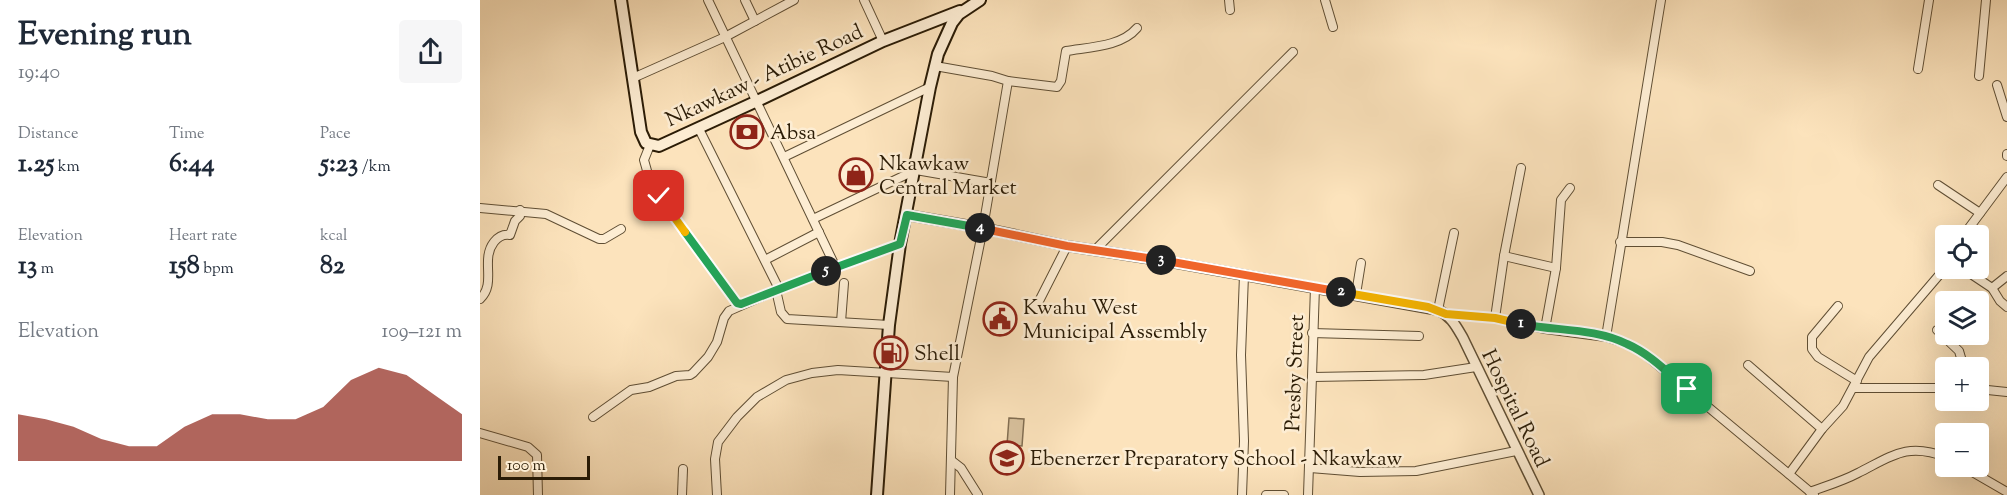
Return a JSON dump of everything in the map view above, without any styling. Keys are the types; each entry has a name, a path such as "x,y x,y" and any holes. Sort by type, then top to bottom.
{"main road":[{"name":"Nkawkaw - Atibie Road","path":"621,0 641,132 650,145 666,143 699,129 883,41 968,8"},
{"path":"877,495 889,325 900,244 916,170 930,87 935,66 952,23 980,0"}],"street":[{"path":"708,0 836,267"},
{"path":"745,0 755,21"},
{"path":"864,0 883,41"},
{"path":"1229,0 1230,10"},
{"path":"1325,0 1334,27"},
{"path":"1606,336 1661,0"},
{"path":"1918,69 1929,0"},
{"path":"1978,76 1986,0"},
{"path":"633,78 725,37 790,1"},
{"path":"935,66 1008,81 1057,87 1061,81 1066,51 1098,47 1133,33 1137,28"},
{"path":"1095,250 1293,52"},
{"path":"950,495 953,377 991,183 1008,81"},
{"path":"1997,85 2007,117"},
{"path":"784,157 930,87"},
{"path":"699,129 765,260 777,290 784,317 889,325"},
{"path":"650,145 644,160 651,185 737,303 741,304"},
{"path":"1495,318 1521,168"},
{"path":"813,219 916,170 991,183"},
{"path":"1971,225 2007,177"},
{"path":"1938,185 1980,213"},
{"path":"1545,329 1556,267 1561,200 1570,188"},
{"path":"480,208 546,214 599,239 604,239 621,229"},
{"path":"480,299 486,293 488,279 486,254 498,238 510,235 515,221 520,216 520,210"},
{"path":"907,215 1067,246 1356,294 1442,312 1495,318 1545,329 1606,336 1642,352 1812,493 1910,449 1935,454"},
{"path":"765,260 819,232"},
{"path":"1442,312 1454,233"},
{"path":"1620,242 1662,242 1677,245 1750,271"},
{"path":"593,417 631,390 649,387 676,376 690,375 708,357 717,342 726,314 741,304 900,244"},
{"path":"1036,307 1067,246"},
{"path":"1504,256 1556,267"},
{"path":"1356,294 1361,263"},
{"path":"1242,495 1244,441 1241,355 1244,274"},
{"path":"1992,288 2007,276"},
{"path":"1789,474 1822,429 1843,406 1869,357 1936,279"},
{"path":"1978,279 1992,288 2007,307"},
{"path":"841,322 844,283"},
{"name":"Presby Street","path":"1308,495 1315,287"},
{"path":"1838,306 1812,338 1812,349 1818,357 1856,384 1935,388"},
{"name":"Hospital Road","path":"1442,312 1454,322 1539,495"},
{"path":"1312,333 1419,336"},
{"path":"1952,345 1959,351 1961,357"},
{"path":"1749,365 1822,429"},
{"path":"1312,377 1424,375 1476,367"},
{"path":"717,495 715,459 718,442 737,417 757,397 786,380 812,373 838,370 953,377"},
{"path":"1989,390 2007,392"},
{"path":"480,433 528,447 537,455 538,495"},
{"path":"1310,468 1360,472 1416,471 1516,451"},
{"path":"952,461 961,468 978,495"},
{"path":"682,495 683,469"},
{"path":"1981,477 2007,492"},
{"path":"1272,495 1284,495"}],"shaded area":[{"path":"1009,418 1024,419 1022,446 1007,445"}],"place":[{"name":"Absa","path":"747,132"},
{"name":"Nkawkaw Central Market","path":"856,175"},
{"name":"Kwahu West Municipal Assembly","path":"1000,319"},
{"name":"Shell","path":"891,353"},
{"name":"Ebenerzer Preparatory School - Nkawkaw","path":"1007,458"}],"route":[{"path":"659,196 737,303 741,304 900,244 907,215 1067,246 1428,307 1446,314 1495,318 1545,329 1606,336 1642,352 1687,389"}]}
